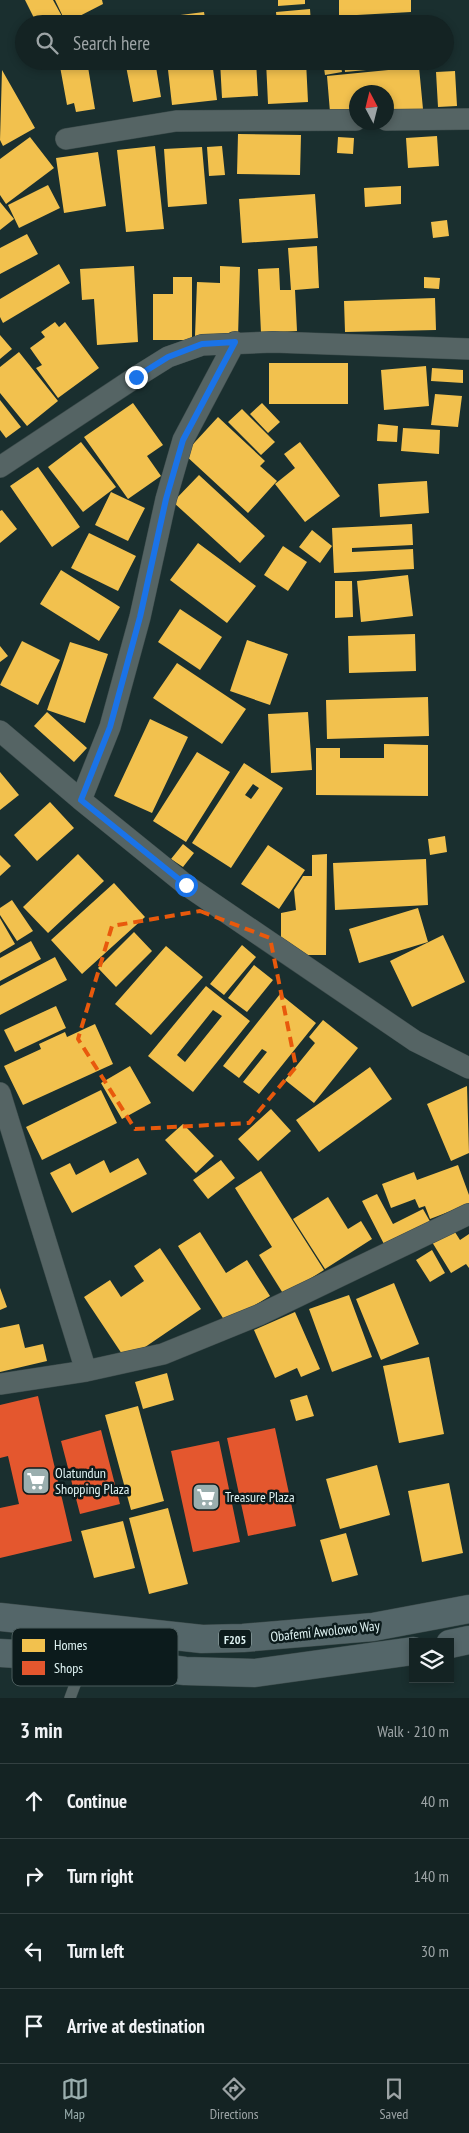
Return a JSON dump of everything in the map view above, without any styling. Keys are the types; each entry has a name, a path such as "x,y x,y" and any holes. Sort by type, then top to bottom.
{"main road":[{"name":"Obafemi Awolowo Way","path":"178,1637 202,1640 243,1638 373,1627 469,1609"},
{"name":"Obafemi Awolowo Way","path":"0,1618 92,1628"},
{"path":"454,1643 469,1640"},
{"path":"178,1671 255,1673 409,1652"}],"street":[{"path":"394,120 469,119"},
{"path":"66,139 176,121 349,120"},
{"path":"81,800 110,727 140,617 166,499 183,440 235,342"},
{"path":"0,468 168,357 202,344 235,342 469,349"},
{"path":"0,731 186,885 415,1042 469,1068"},
{"path":"0,1093 86,1371"},
{"path":"0,1384 86,1371 163,1354 259,1315 469,1214"}],"lane":[{"path":"70,1698 74,1686"}],"highlighted area":[{"path":"200,911 270,938 296,1067 249,1123 135,1129 78,1039 112,926"}],"building: Homes":[{"path":"25,0 53,0 61,15 32,15"},
{"path":"55,0 102,0 103,4 82,15 62,15"},
{"path":"278,0 305,0 305,4 278,6"},
{"path":"339,0 411,0 411,12 339,15"},
{"path":"310,9 310,15 276,15 276,12"},
{"path":"204,12 204,15 180,15"},
{"path":"2,70 35,128 3,146 0,140"},
{"path":"61,70 88,70 95,109 76,112 74,103 67,105"},
{"path":"127,70 156,70 161,97 133,102"},
{"path":"168,70 213,70 217,100 172,105"},
{"path":"220,70 257,70 258,96 222,98"},
{"path":"266,70 306,70 308,102 268,104"},
{"path":"324,70 342,70 342,72 325,75"},
{"path":"345,70 366,70 345,72"},
{"path":"388,70 419,70 423,109 394,112 394,85 349,85 349,110 330,112 327,76"},
{"path":"455,71 457,106 438,107 436,72"},
{"path":"238,134 301,135 300,175 237,174"},
{"path":"437,136 439,166 408,168 406,138"},
{"path":"30,137 54,168 6,204 0,195 0,159"},
{"path":"338,137 354,138 353,154 337,153"},
{"path":"155,146 164,229 126,232 117,150"},
{"path":"222,146 225,175 209,176 207,147"},
{"path":"202,147 207,204 168,207 164,149"},
{"path":"98,152 106,206 64,213 56,158"},
{"path":"48,185 60,208 19,228 8,205"},
{"path":"401,186 401,204 365,207 364,188"},
{"path":"315,194 318,238 242,243 239,199"},
{"path":"0,202 14,219 0,230"},
{"path":"447,220 449,236 433,238 431,222"},
{"path":"27,234 38,254 0,274 0,248"},
{"path":"317,246 319,288 295,290 297,331 261,333 258,269 279,268 280,290 291,290 288,248"},
{"path":"59,264 70,283 3,323 0,317 0,299"},
{"path":"134,266 138,342 97,345 94,299 82,300 80,269"},
{"path":"220,266 240,267 238,337 195,336 197,282 220,283"},
{"path":"173,277 192,277 192,340 153,340 153,294 173,294"},
{"path":"424,277 440,278 439,289 424,288"},
{"path":"435,298 436,330 345,332 344,301"},
{"path":"55,322 59,327 65,322 99,368 58,398 36,368 42,365 30,348 45,337 41,332"},
{"path":"0,335 12,349 0,359"},
{"path":"19,352 58,401 27,426 0,393 0,367"},
{"path":"269,363 348,363 348,404 269,404"},
{"path":"426,366 429,406 384,410 381,370"},
{"path":"432,368 463,370 463,383 431,381"},
{"path":"435,394 462,396 458,427 431,425"},
{"path":"0,400 21,427 6,438 0,430"},
{"path":"133,403 163,445 147,456 161,476 128,499 84,437"},
{"path":"262,403 280,422 268,433 250,414"},
{"path":"242,409 275,442 261,455 228,422"},
{"path":"218,417 265,461 260,466 277,481 248,513 184,454"},
{"path":"378,424 398,426 397,442 377,441"},
{"path":"403,428 440,430 439,454 401,451"},
{"path":"81,442 116,487 83,512 48,467"},
{"path":"300,442 340,496 305,522 275,484 295,468 284,454"},
{"path":"38,467 80,527 52,547 10,486"},
{"path":"199,475 265,536 240,563 173,502"},
{"path":"427,481 429,513 380,517 378,484"},
{"path":"111,492 145,508 128,541 95,525"},
{"path":"2,510 17,529 0,543 0,511"},
{"path":"412,524 413,545 352,548 352,552 413,549 414,569 334,573 332,528"},
{"path":"312,530 332,546 320,563 299,547"},
{"path":"89,533 136,556 118,591 71,568"},
{"path":"198,543 256,586 227,623 170,580"},
{"path":"283,546 307,562 288,591 264,575"},
{"path":"61,570 120,607 99,641 40,604"},
{"path":"408,575 413,616 361,622 357,581"},
{"path":"335,581 352,581 353,617 335,618"},
{"path":"180,609 222,637 200,670 158,642"},
{"path":"415,634 416,671 349,673 348,636"},
{"path":"247,640 288,654 270,705 230,691"},
{"path":"22,641 60,660 38,705 0,685"},
{"path":"70,642 108,654 85,723 47,710"},
{"path":"0,646 8,656 0,662"},
{"path":"177,663 246,709 222,744 153,698"},
{"path":"428,697 429,736 327,739 326,700"},
{"path":"47,712 87,748 74,762 34,726"},
{"path":"308,712 312,770 271,773 268,714"},
{"path":"150,719 188,737 152,813 114,796"},
{"path":"384,744 428,745 428,796 316,795 316,748 340,748 340,758 384,758"},
{"path":"197,752 230,772 186,842 153,821"},
{"path":"244,763 283,788 231,868 192,843","holes":["253,784 259,788 251,799 245,795"]},
{"path":"0,772 19,795 0,810"},
{"path":"50,802 74,828 37,861 14,835"},
{"path":"445,836 447,852 430,855 428,839"},
{"path":"183,844 194,853 183,867 171,859"},
{"path":"268,845 305,870 279,909 241,884"},
{"path":"78,854 104,881 48,933 23,907"},
{"path":"327,854 326,955 294,955 281,946 281,913 296,910 294,890 303,876 312,876 312,855"},
{"path":"0,855 11,866 0,876"},
{"path":"426,859 428,905 335,910 333,863"},
{"path":"114,883 145,917 82,974 51,940"},
{"path":"12,900 33,931 17,941 0,915 0,908"},
{"path":"418,908 428,942 359,963 349,929"},
{"path":"0,918 15,944 0,953"},
{"path":"134,932 152,951 116,987 98,968"},
{"path":"443,935 465,982 412,1007 390,961"},
{"path":"31,941 41,959 0,981 0,958"},
{"path":"242,945 256,957 224,995 210,984"},
{"path":"166,946 203,977 151,1035 115,1004"},
{"path":"55,957 67,980 0,1015 0,986"},
{"path":"254,965 273,980 247,1012 228,998"},
{"path":"206,986 250,1021 193,1092 148,1056","holes":["213,1010 222,1016 185,1062 177,1055"]},
{"path":"280,994 316,1023 259,1094 243,1082 267,1052 262,1049 239,1078 223,1066"},
{"path":"56,1006 66,1028 15,1052 4,1030"},
{"path":"323,1020 358,1048 314,1103 285,1080 315,1043 309,1037"},
{"path":"95,1024 113,1064 23,1105 4,1066 41,1049 39,1044 65,1032 67,1037"},
{"path":"130,1066 151,1103 122,1119 101,1083"},
{"path":"370,1067 392,1099 319,1152 296,1120"},
{"path":"467,1086 469,1153 451,1161 427,1104"},
{"path":"101,1090 117,1123 42,1160 26,1127"},
{"path":"271,1109 291,1131 258,1161 238,1139"},
{"path":"183,1124 214,1156 196,1173 165,1140"},
{"path":"138,1158 147,1174 72,1213 50,1173 70,1163 76,1175 104,1160 110,1173"},
{"path":"221,1160 235,1178 208,1199 193,1180"},
{"path":"458,1165 469,1195 469,1204 430,1219 425,1206 419,1208 415,1199 391,1208 382,1184 414,1172 417,1180"},
{"path":"261,1171 324,1270 284,1295 259,1255 272,1247 235,1188"},
{"path":"377,1194 393,1224 423,1209 432,1225 386,1248 362,1201"},
{"path":"328,1197 348,1229 361,1221 372,1239 325,1269 293,1219"},
{"path":"453,1229 460,1240 469,1234 469,1268 466,1264 451,1273 432,1242"},
{"path":"200,1232 226,1273 247,1260 270,1296 226,1323 178,1246"},
{"path":"160,1248 201,1309 126,1360 84,1297 110,1280 121,1297 144,1281 134,1266"},
{"path":"432,1250 445,1273 430,1282 416,1260"},
{"path":"394,1283 419,1344 381,1360 356,1299"},
{"path":"0,1288 7,1307 0,1310"},
{"path":"349,1295 372,1357 332,1372 309,1309"},
{"path":"295,1312 320,1369 301,1377 297,1368 275,1378 254,1330"},
{"path":"19,1324 25,1348 43,1344 47,1361 0,1372 0,1328"},
{"path":"429,1357 444,1434 399,1443 383,1366"},
{"path":"167,1373 174,1400 143,1409 135,1382"},
{"path":"307,1395 314,1416 296,1421 290,1400"},
{"path":"138,1406 164,1501 131,1510 105,1415"},
{"path":"377,1465 390,1515 340,1529 326,1479"},
{"path":"449,1483 463,1553 422,1562 408,1491"},
{"path":"168,1508 188,1584 149,1594 129,1518"},
{"path":"123,1521 135,1568 94,1578 81,1531"},
{"path":"346,1533 358,1575 332,1582 320,1540"}],"building: Shops":[{"name":"Olatundun Shopping Plaza","path":"38,1396 72,1541 0,1558 0,1508 19,1504 8,1456 0,1458 0,1405"},
{"name":"Treasure Plaza","path":"275,1428 296,1526 248,1536 227,1438"},
{"path":"101,1430 120,1504 80,1514 61,1441"},
{"name":"Treasure Plaza","path":"219,1441 240,1542 193,1552 171,1451"}],"place":[{"name":"Olatundun Shopping Plaza","path":"36,1481"},
{"name":"Treasure Plaza","path":"206,1497"}],"route":[{"path":"136,377 168,357 202,344 235,342 183,440 166,499 140,617 110,727 81,800 186,885"}]}
